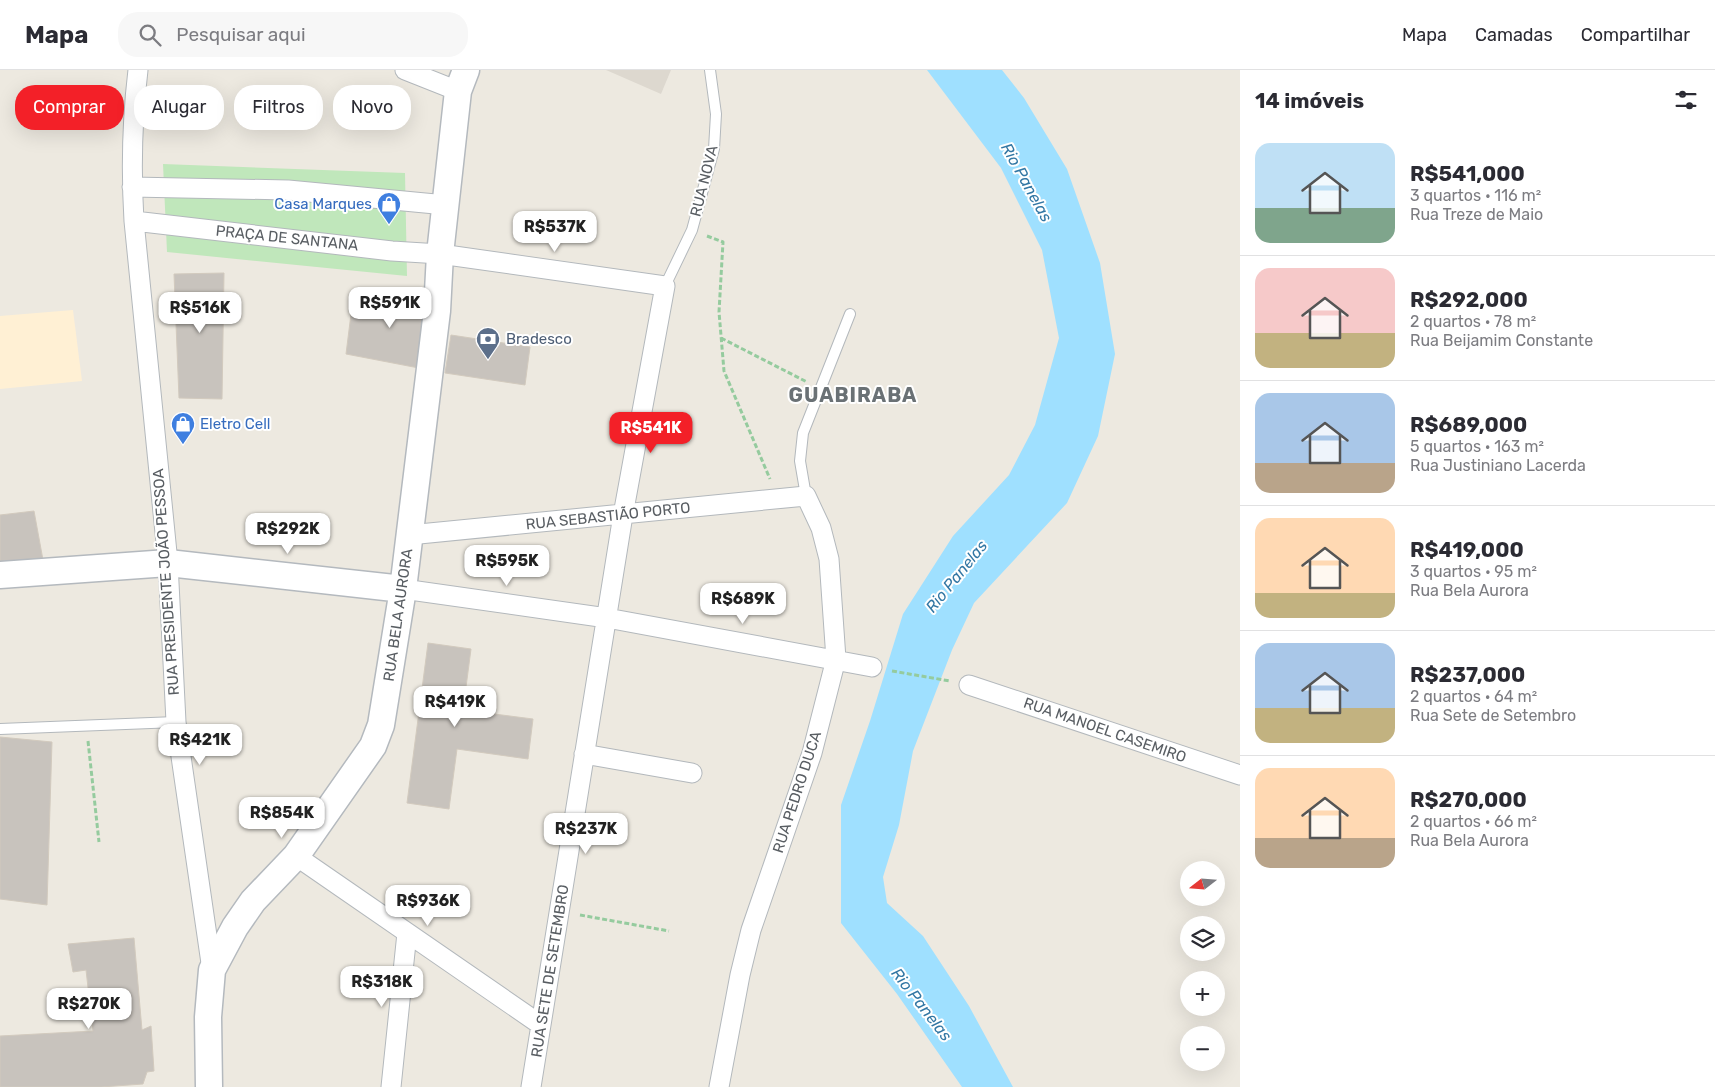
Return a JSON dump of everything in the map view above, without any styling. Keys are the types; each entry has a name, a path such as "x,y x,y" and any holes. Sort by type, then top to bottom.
{"street":[{"name":"RUA PRESIDENTE JOÃO PESSOA","path":"138,70 132,163 134,221 168,563 176,722 212,970"},
{"path":"405,70 462,81"},
{"name":"RUA BELA AURORA","path":"209,1087 208,1017 212,970 235,927 253,901 296,856 373,746 381,725 403,589 437,311 440,254 462,81"},
{"path":"132,187 288,190 446,205"},
{"name":"PRAÇA DE SANTANA","path":"134,221 392,251 440,254 665,286"},
{"name":"RUA SETE DE SETEMBRO","path":"531,1087 623,514 665,286"},
{"name":"RUA SEBASTIÃO PORTO","path":"409,535 806,496"},
{"name":"RUA PEDRO DUCA","path":"719,1087 750,930 812,754 836,659 828,559 821,528 806,496"},
{"path":"0,575 168,563 403,589 607,618 872,667"},
{"name":"RUA MANOEL CASEMIRO","path":"969,685 1240,776"},
{"path":"584,754 692,773"},
{"path":"296,856 406,933 542,1024"},
{"path":"391,1087 406,933"}],"lane":[{"name":"RUA NOVA","path":"665,286 692,230 714,149 716,114 710,70"},
{"path":"806,496 800,461 803,433 850,314"},
{"path":"0,729 176,722"}],"path":[{"path":"692,230 723,242 720,312 724,371 754,444 782,499"},
{"path":"721,338 821,389"},
{"path":"872,667 969,685"},
{"path":"87,726 99,842"},
{"path":"560,912 669,931"}],"shaded area":[{"path":"606,70 671,70 661,94"},
{"path":"73,310 82,381 0,389 0,316"}],"green space":[{"path":"163,164 405,173 407,276 167,252"}],"water":[{"name":"Rio Panelas","path":"927,70 1002,70 1024,98 1067,169 1100,263 1115,354 1098,436 1067,503 974,603 952,650 913,751 899,825 883,877 887,903 923,936 969,1006 1013,1087 962,1087 897,994 841,923 841,805 870,721 903,614 953,536 1009,475 1035,425 1059,338 1042,250 1001,168"}],"building":[{"path":"224,273 222,399 179,398 174,274"},
{"path":"354,290 435,304 424,369 346,354"},
{"name":"Bradesco","path":"451,335 530,347 525,385 445,373"},
{"path":"34,511 43,560 0,564 0,515"},
{"path":"428,643 471,649 463,710 533,719 528,759 457,749 449,809 407,803"},
{"path":"0,737 52,742 47,905 0,899"},
{"path":"134,938 142,1030 151,1026 154,1071 147,1072 143,1084 101,1087 0,1087 0,1036 93,1031 86,970 73,972 68,944"}],"place":[{"name":"Casa Marques","path":"389,225"},
{"name":"Bradesco","path":"488,360"},
{"name":"Eletro Cell","path":"183,445"}],"district":[{"name":"GUABIRABA","path":"853,395"}]}
